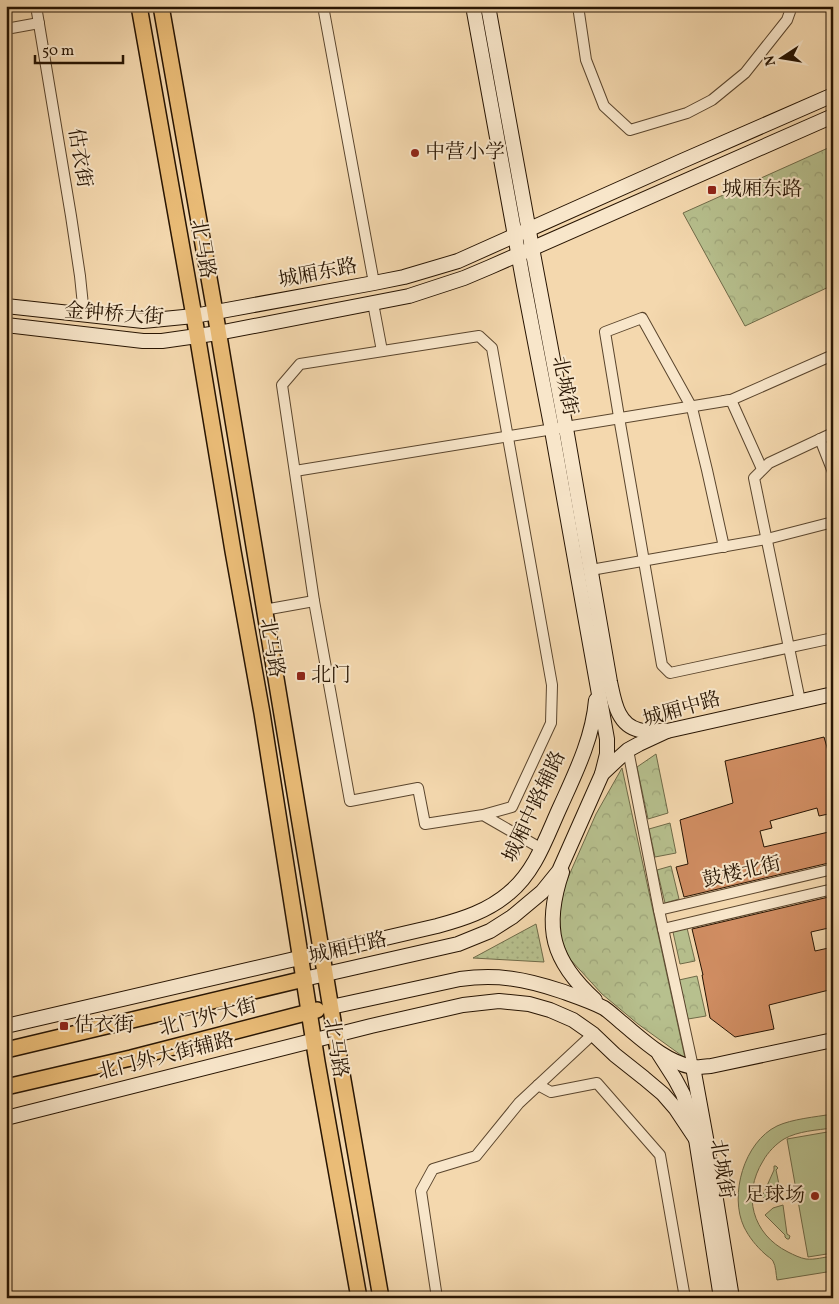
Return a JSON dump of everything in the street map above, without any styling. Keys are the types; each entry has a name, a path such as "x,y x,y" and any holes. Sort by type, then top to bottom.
{"main road":[{"name":"北马路","path":"139,6 262,713 309,1012 359,1298"},
{"name":"北马路","path":"161,6 215,312 335,1035 381,1298"},
{"path":"233,551 254,547"},
{"name":"北门外大街","path":"6,1050 304,979"},
{"name":"北门外大街","path":"6,1087 131,1058 331,1007"}],"street":[{"name":"估衣街","path":"36,6 71,216 84,315"},
{"path":"323,6 374,283"},
{"name":"北城街","path":"473,6 515,236 525,251"},
{"name":"北城街","path":"488,6 528,230 525,251 559,429 591,570 616,707 624,721 631,727 638,730 667,731"},
{"path":"578,6 586,60 604,106 630,130 687,113 712,100 744,72 787,20 792,6"},
{"path":"6,29 39,23"},
{"name":"城厢东路","path":"194,316 404,277 458,261 833,95"},
{"name":"城厢东路","path":"218,333 409,296 449,284 832,119"},
{"path":"373,303 382,351"},
{"name":"金钟桥大街","path":"6,306 143,321 159,321 194,316"},
{"path":"724,547 692,407 642,318 605,332 662,665 670,673 789,649 833,638"},
{"name":"金钟桥大街","path":"6,325 162,342 218,333"},
{"path":"479,336 492,348 552,685 551,723 512,807 483,816 425,824 418,788 350,801 314,601 282,385 300,364 382,351 479,336"},
{"path":"295,471 507,436 620,420 730,400 833,355"},
{"path":"730,400 762,469"},
{"name":"北城街","path":"559,429 596,685 607,739 607,754 602,774"},
{"path":"800,701 754,478 768,463 833,433"},
{"path":"820,439 833,472"},
{"path":"591,570 767,539 833,522"},
{"path":"264,610 314,601"},
{"name":"城厢中路辅路","path":"322,953 446,924 480,912 502,899 516,887 542,849 576,771 594,715 596,685"},
{"name":"城厢中路","path":"304,979 468,941 490,931 512,917 542,892 559,871 602,774 628,750 652,737 667,731 833,694"},
{"path":"628,750 659,910 693,1067"},
{"path":"483,816 542,849"},
{"name":"城厢中路","path":"570,848 557,885 552,918 553,934 559,953 568,971 586,992 659,1053 693,1067 711,1066 833,1040"},
{"name":"鼓楼北街","path":"659,910 833,869"},
{"name":"鼓楼北街","path":"663,929 833,889"},
{"path":"6,1026 322,953"},
{"name":"城厢中路","path":"331,1007 460,979 496,976 516,978 550,987 605,1009"},
{"path":"335,1035 463,1005 499,1001 529,1004 550,1010 573,1020 593,1034 615,1055 663,1094 676,1109 696,1139"},
{"path":"438,1298 421,1191 433,1169 476,1156 519,1103 593,1034"},
{"name":"北门外大街辅路","path":"6,1118 335,1035"},
{"name":"北城街","path":"659,1053 683,1094 696,1139 721,1298"},
{"name":"北城街","path":"693,1067 732,1298"},
{"path":"538,1085 551,1092 597,1083 660,1155 685,1298"}],"green space":[{"path":"828,148 833,157 833,285 745,326 683,213"},
{"path":"656,754 668,813 648,819 637,767"},
{"path":"622,768 685,1058 638,1024 602,994 569,958 561,939 559,914 563,889 596,814"},
{"path":"670,823 676,853 655,857 649,829"},
{"path":"671,866 679,899 665,903 657,870"},
{"path":"536,924 544,962 473,958"},
{"path":"687,928 695,961 680,964 673,932"},
{"path":"697,976 706,1016 688,1019 679,980"},
{"path":"833,1114 833,1128 814,1130 784,1139 767,1154 757,1174 752,1200 754,1213 766,1235 788,1252 802,1258 813,1259 833,1256 833,1271 777,1280 773,1261 750,1238 744,1227 738,1200 743,1170 756,1144 765,1134 777,1126 797,1120"},
{"name":"足球场","path":"833,1131 833,1253 808,1257 787,1139"},
{"path":"774,1166 778,1168 776,1170 782,1199 772,1200 762,1197"},
{"path":"783,1205 787,1234 790,1236 789,1239 765,1215 773,1208"}],"building":[{"path":"824,737 833,768 833,813 819,816 817,808 770,821 772,828 760,831 764,847 833,831 833,862 684,897 676,867 688,864 680,820 733,803 725,761"},
{"path":"833,896 833,927 811,932 815,951 833,947 833,989 769,1005 774,1029 735,1037 710,1018 703,975 692,929"}],"place":[{"name":"中营小学","path":"415,153"},
{"name":"城厢东路","path":"712,190"},
{"name":"北门","path":"301,676"},
{"name":"估衣街","path":"64,1026"},
{"name":"足球场","path":"815,1196"}]}
